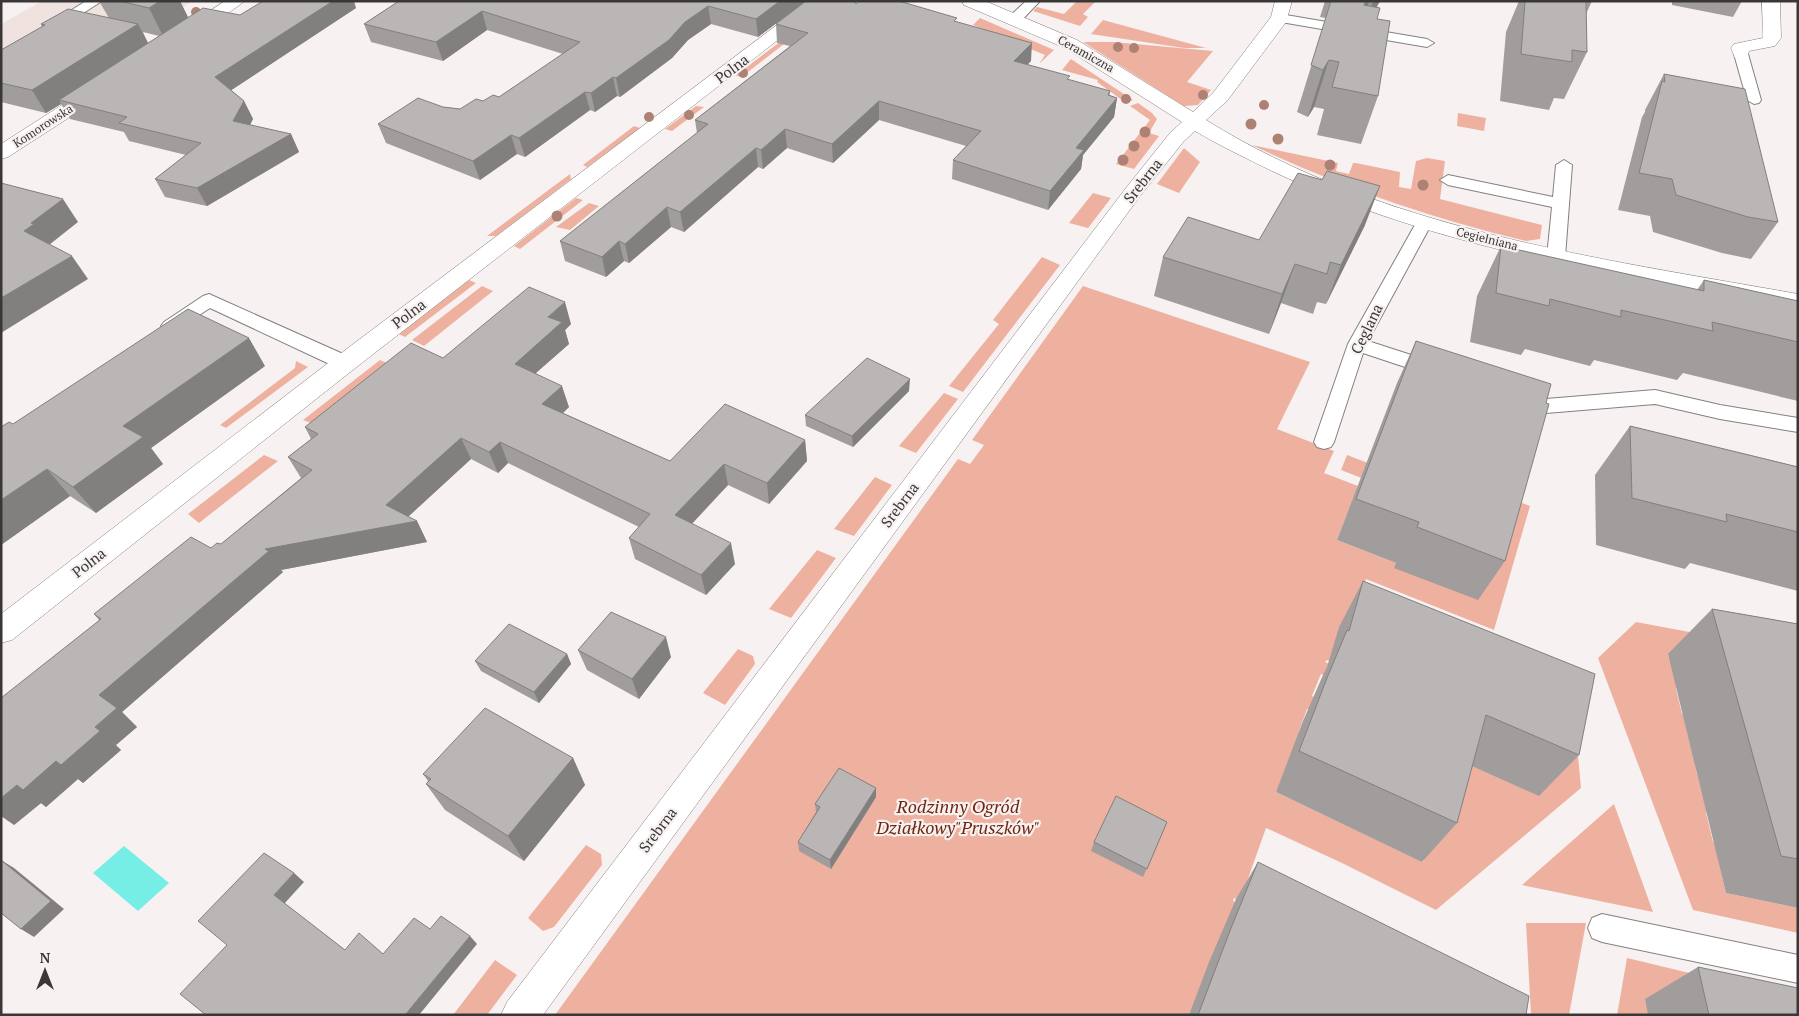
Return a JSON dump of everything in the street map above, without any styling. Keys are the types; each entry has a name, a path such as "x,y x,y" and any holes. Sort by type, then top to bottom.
{"street":[{"path":"176,40 237,1"},
{"name":"Polna","path":"1,631 345,363 820,1"},
{"name":"Ceramiczna","path":"970,1 1087,52 1193,122"},
{"path":"1741,54 1740,48 1769,42 1772,38 1771,1"},
{"name":"Srebrna","path":"520,1015 1133,192 1177,137 1220,97 1282,10"},
{"name":"Komorowska","path":"1,153 110,83"},
{"name":"Cegielniana","path":"1193,122 1252,154 1319,185 1424,223 1556,256 1798,302"}],"lane":[{"path":"40,34 96,1"},
{"path":"1015,19 1034,1"},
{"path":"1282,10 1427,43"},
{"path":"63,20 79,24"},
{"path":"1741,54 1754,100"},
{"path":"1556,256 1564,164"},
{"path":"1448,180 1561,204"},
{"name":"Ceglana","path":"1324,442 1357,344 1424,223"},
{"path":"152,338 209,300 345,363"},
{"path":"1357,344 1452,375"},
{"path":"1499,391 1546,406 1655,397 1720,412 1798,425"},
{"path":"1602,928 1798,969"}],"shaded area":[{"path":"42,1 193,1 135,37 1,81 1,24"}],"green space":[{"path":"1077,1 1096,1 1083,14 1088,17 1080,26 1033,11 1037,7 1064,14"},
{"path":"980,18 1054,50 1039,64 1045,55 973,25"},
{"path":"1103,20 1206,48 1184,48 1091,34"},
{"path":"805,23 810,24 744,75 735,76"},
{"path":"1083,42 1113,42 1213,51 1187,82 1211,90 1198,105 1184,106"},
{"path":"1071,59 1133,100 1126,103 1097,82 1098,80 1062,70"},
{"path":"1138,103 1157,119 1149,133 1159,136 1134,169 1116,164 1150,120 1130,106"},
{"path":"696,106 704,107 672,131 665,129"},
{"path":"1458,113 1486,118 1484,131 1457,126"},
{"path":"634,126 640,128 587,167 583,165"},
{"path":"1252,145 1338,163 1336,171 1349,174 1353,163 1400,172 1399,187 1411,189 1416,161 1427,158 1445,161 1440,199 1542,225 1540,239 1526,241 1421,212 1352,188"},
{"path":"1184,148 1200,162 1179,193 1157,184"},
{"path":"570,174 571,179 496,236 487,236"},
{"path":"1093,193 1111,198 1088,228 1069,223"},
{"path":"576,198 583,200 520,249 514,246"},
{"path":"589,203 599,206 570,230 556,227"},
{"path":"1042,257 1060,265 963,392 949,386 999,324 993,320"},
{"path":"469,280 476,283 405,337 399,334"},
{"path":"482,286 493,291 424,346 412,340"},
{"name":"Rodzinny Ogród Działkowy\"Pruszków\"","path":"1083,286 1310,362 1277,429 1334,451 1324,473 1358,486 1337,540 1396,563 1423,502 1341,470 1347,455 1473,503 1478,487 1530,506 1494,630 1366,579 1345,630 1339,627 1335,663 1327,660 1325,662 1334,666 1330,678 1321,674 1312,696 1321,700 1317,713 1307,709 1299,731 1308,736 1276,792 1423,862 1448,772 1572,690 1581,788 1436,910 1266,828 1240,901 1234,898 1233,901 1242,906 1189,1015 555,1015 958,459 970,464 984,445 972,440"},
{"path":"380,360 396,367 321,427 303,420"},
{"path":"296,361 308,367 226,428 220,425 295,368"},
{"path":"944,393 958,399 916,453 899,446"},
{"path":"264,455 278,461 199,523 188,514"},
{"path":"875,477 892,485 854,536 834,529"},
{"path":"817,550 836,558 791,618 769,609"},
{"path":"1636,622 1711,636 1668,655 1669,658 1678,660 1676,689 1682,714 1693,716 1696,770 1703,797 1713,799 1706,813 1713,842 1724,845 1718,859 1726,893 1798,908 1798,933 1693,910 1598,658"},
{"path":"738,649 753,656 755,664 725,705 703,693"},
{"path":"1614,804 1653,912 1522,885"},
{"path":"586,845 601,854 602,865 554,927 543,931 528,918"},
{"path":"1526,923 1586,923 1569,1015 1531,1015"},
{"path":"1627,958 1698,975 1703,1012 1645,999 1646,1004 1658,1007 1660,1015 1617,1015"},
{"path":"495,960 517,975 487,1015 453,1015"}],"water":[{"path":"124,846 169,883 138,911 93,873"}],"building":[{"path":"120,1 160,1 149,8"},
{"path":"263,1 333,1 215,77 244,101 233,121 291,134 197,188 155,179 201,143 119,123 127,117 59,100 203,8 240,15"},
{"path":"399,1 780,1 756,19 708,6 685,22 669,40 616,78 613,77 591,93 585,92 519,138 511,135 473,161 378,124 418,98 443,107 460,109 476,99 483,101 493,95 499,97 580,42 482,11 436,42 364,24"},
{"path":"806,1 854,1 856,4 859,1 899,1 957,18 954,21 1032,43 1014,61 1070,76 1067,79 1110,91 1108,95 1117,98 1076,148 1084,150 1050,191 953,160 981,131 879,101 832,144 785,129 761,150 756,148 680,212 667,207 625,244 619,241 602,257 560,241 708,124 695,120 808,33 776,24"},
{"path":"1331,1 1366,1 1364,5 1380,8 1377,19 1390,21 1378,96 1332,87 1339,62 1329,60 1323,70 1311,65"},
{"path":"1525,1 1586,1 1587,52 1572,50 1572,62 1521,54"},
{"path":"68,9 138,24 32,90 1,83 1,50 45,25 41,24"},
{"path":"1664,74 1745,89 1778,222 1748,217 1676,195 1672,179 1639,173 1662,81 1665,82"},
{"path":"1327,171 1380,186 1341,265 1330,262 1327,274 1295,264 1282,294 1163,257 1188,217 1259,240 1298,173 1322,180"},
{"path":"1,183 63,199 31,223 34,224 24,231 72,256 1,298"},
{"path":"1501,246 1704,291 1704,280 1798,301 1798,342 1712,322 1713,331 1621,310 1621,317 1550,299 1549,306 1496,293"},
{"path":"529,287 565,302 548,317 562,322 515,364 562,386 542,404 670,461 725,404 805,440 767,483 724,464 675,515 731,543 701,575 629,538 650,514 500,442 489,452 461,438 386,505 417,521 265,549 269,551 99,695 117,708 95,727 100,731 61,765 56,761 23,790 17,785 1,798 1,698 101,619 94,614 191,537 211,548 217,543 221,544 312,470 288,457 318,434 305,427 411,343 443,358"},
{"path":"188,309 249,338 123,426 143,437 73,487 47,469 1,500 1,427 9,422 13,424"},
{"path":"1416,341 1551,384 1546,403 1549,404 1505,561 1417,527 1419,522 1356,499"},
{"path":"867,358 910,379 852,436 805,415"},
{"path":"1630,426 1798,467 1798,532 1726,514 1727,522 1632,498"},
{"path":"1363,581 1595,674 1579,755 1486,715 1457,823 1299,751 1347,630 1349,631"},
{"path":"1712,609 1798,624 1798,859 1781,856"},
{"path":"611,612 666,637 632,679 578,650"},
{"path":"509,624 567,654 534,692 475,661"},
{"path":"485,708 573,758 508,836 426,784 431,779 423,774"},
{"path":"839,768 876,788 830,860 798,842 820,807 815,804"},
{"path":"1116,796 1167,822 1147,869 1094,842"},
{"path":"264,853 294,873 274,895 345,950 359,933 383,954 414,918 430,929 441,916 470,936 405,1015 206,1015 180,994 227,945 198,921"},
{"path":"1,860 51,901 21,929 1,913"},
{"path":"1258,862 1529,996 1526,1015 1198,1015"},
{"path":"1698,967 1798,988 1798,1015 1709,1015"}]}
